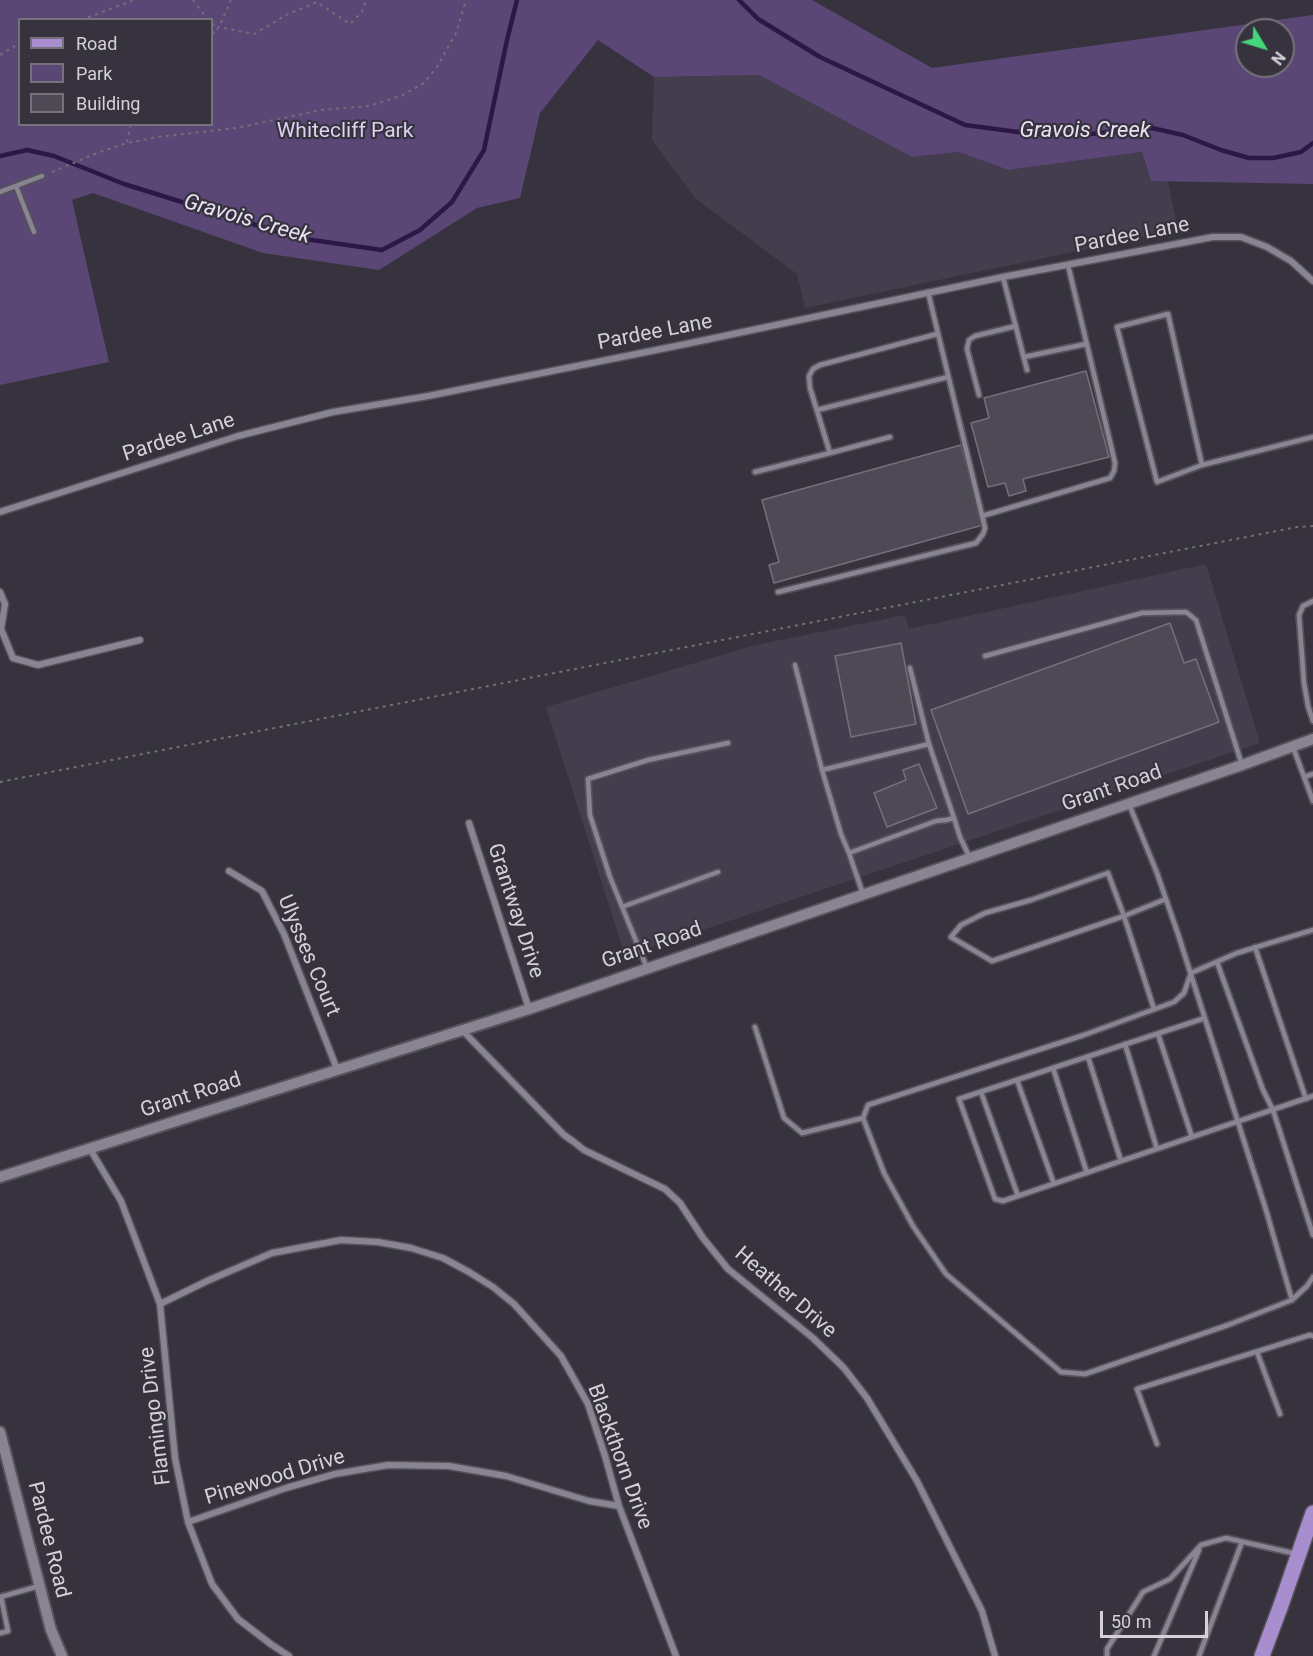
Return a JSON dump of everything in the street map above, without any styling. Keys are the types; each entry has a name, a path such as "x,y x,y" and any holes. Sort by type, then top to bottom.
{"main road":[{"path":"1262,1656 1313,1513"}],"street":[{"name":"Pardee Lane","path":"0,512 238,436 333,412 428,396 928,292 1213,237 1241,237 1267,247 1291,261 1313,281"},
{"path":"0,592 4,604 1,629 13,658 38,665 140,640"},
{"name":"Grant Road","path":"0,1176 463,1031 1313,739"},
{"name":"Grantway Drive","path":"469,823 529,1009"},
{"name":"Ulysses Court","path":"229,871 262,891 284,934 337,1070"},
{"name":"Heather Drive","path":"463,1031 569,1139 584,1150 665,1189 680,1203 728,1269 813,1338 844,1368 867,1398 917,1481 981,1611 995,1656"},
{"name":"Flamingo Drive","path":"90,1149 121,1201 160,1304 175,1458 188,1522 212,1584 238,1619 288,1656"},
{"name":"Blackthorn Drive","path":"160,1304 272,1253 342,1240 378,1242 411,1248 442,1258 485,1282 514,1304 561,1356 588,1404 619,1506 676,1656"},
{"name":"Pardee Road","path":"0,1432 51,1630 62,1656"},
{"name":"Pinewood Drive","path":"188,1522 286,1488 335,1474 388,1465 449,1466 506,1476 589,1501 619,1506"}],"lane":[{"path":"0,192 42,176"},
{"path":"16,186 34,232"},
{"path":"982,516 1110,478 1114,471 1068,265"},
{"path":"1003,277 1028,370"},
{"path":"778,592 976,543 983,534 985,528 928,292"},
{"path":"1202,465 1168,314 1117,327 1157,482 1202,465 1313,436"},
{"path":"979,395 967,349 969,340 975,336 1016,326"},
{"path":"830,453 810,387 809,376 813,369 820,365 937,334"},
{"path":"1024,357 1086,344"},
{"path":"817,410 948,377"},
{"path":"755,472 890,437"},
{"path":"1313,601 1303,606 1299,615 1304,683 1313,721"},
{"path":"985,656 1142,613 1186,612 1196,620 1242,765"},
{"path":"795,665 822,770 841,834 863,895"},
{"path":"910,668 929,744 960,837 970,858"},
{"path":"647,968 610,877 590,815 588,779 648,760 728,743"},
{"path":"822,770 929,744"},
{"path":"1293,747 1313,801"},
{"path":"1304,777 1313,774"},
{"path":"1129,804 1166,899 1191,974 1292,1300"},
{"path":"849,852 936,820 954,818"},
{"path":"622,907 718,872"},
{"path":"1154,1009 1124,916 1108,873 1031,900 985,913 961,925 951,937 992,961 1124,916 1166,899"},
{"path":"1313,930 1254,947 1191,974 1184,993 1174,1002 1084,1035 868,1105 863,1118 889,1182 913,1226 946,1275 1061,1372 1085,1374 1228,1325 1292,1300 1313,1277"},
{"path":"1254,947 1306,1100"},
{"path":"1217,962 1272,1110 1313,1235"},
{"path":"1205,1018 959,1099 995,1199 1003,1201 1238,1121 1313,1098"},
{"path":"755,1027 784,1118 802,1133 863,1118"},
{"path":"1158,1034 1192,1137"},
{"path":"1125,1044 1157,1149"},
{"path":"1088,1057 1121,1161"},
{"path":"1053,1068 1087,1173"},
{"path":"1017,1080 1054,1184"},
{"path":"981,1092 1018,1196"},
{"path":"1157,1444 1137,1389 1310,1335 1313,1336"},
{"path":"1257,1352 1280,1414"},
{"path":"1107,1656 1107,1649 1143,1592 1170,1579 1201,1545 1226,1538 1299,1555"},
{"path":"1199,1656 1242,1542"},
{"path":"1154,1656 1201,1545"},
{"path":"0,1633 8,1631 1,1597 39,1586"}],"path":[{"path":"86,18 134,0"},
{"path":"193,0 206,18"},
{"path":"213,33 218,28 231,0"},
{"path":"213,24 218,28 254,34 288,14 317,2 350,24 362,12 366,0"},
{"path":"42,176 127,143 236,128 321,110 369,106 403,95 424,83 437,67 456,33 466,0"},
{"path":"0,55 18,44"},
{"path":"127,143 131,126"},
{"path":"0,782 1313,526"}],"shaded area":[{"path":"759,75 912,157 959,152 1008,170 1142,152 1151,181 1168,181 1178,230 805,308 797,274 695,198 652,140 654,77"},
{"path":"1206,564 1260,743 625,956 546,707 756,645 905,615 909,629"}],"green space":[{"name":"Whitecliff Park","path":"0,0 812,0 932,68 1235,26 1235,78 1295,78 1295,18 1291,18 1313,15 1313,184 1151,181 1142,152 1008,170 959,152 912,157 759,75 654,77 598,40 540,113 520,198 477,208 379,270 263,253 93,193 72,200 109,362 0,385"}],"building":[{"path":"1086,371 1109,457 1023,479 1026,491 1009,496 1005,483 988,487 971,423 989,418 984,398"},
{"path":"961,445 983,525 774,583 769,565 779,562 762,500"},
{"path":"1170,623 1184,663 1196,659 1219,722 968,814 931,710"},
{"path":"901,643 916,724 851,737 835,656"},
{"path":"919,764 937,808 887,827 874,793 906,780 903,770"}],"waterway":[{"name":"Gravois Creek","path":"0,156 27,150 54,156 124,184 298,238 382,250 420,230 452,202 484,150 517,0"},
{"name":"Gravois Creek","path":"739,0 758,19 820,57 965,125 1033,134 1090,134 1152,128 1183,135 1249,158 1273,158 1301,152 1313,143"}]}
